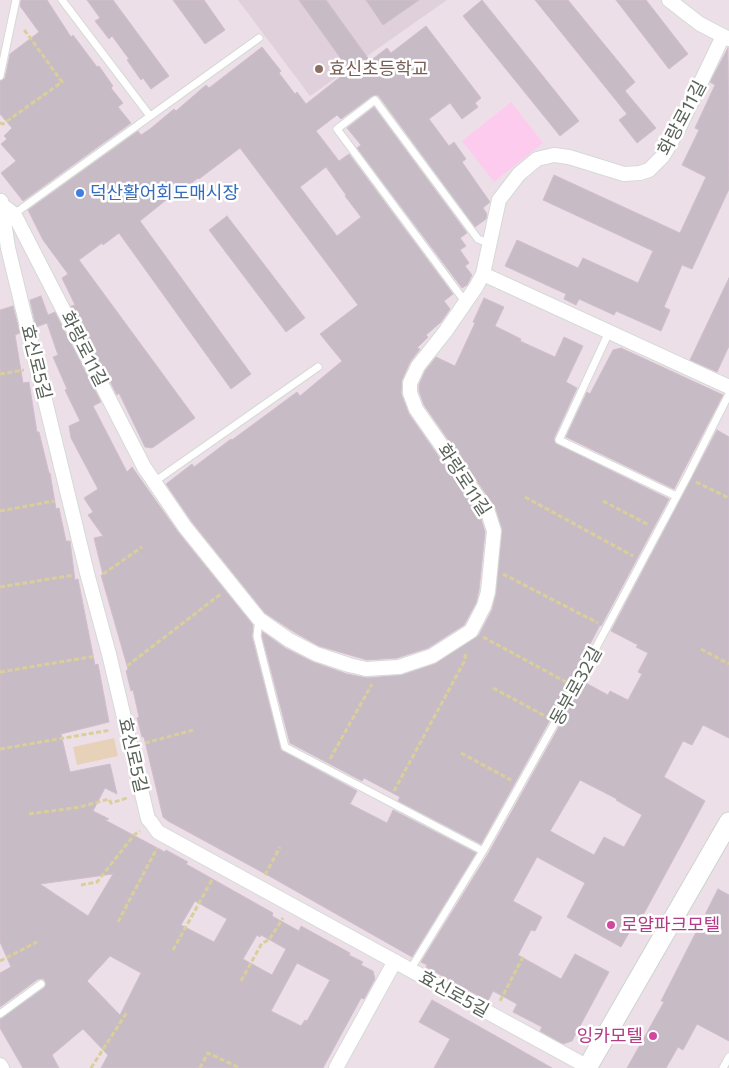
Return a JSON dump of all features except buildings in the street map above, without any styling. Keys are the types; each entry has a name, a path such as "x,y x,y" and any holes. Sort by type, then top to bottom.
{"main road":[{"path":"588,1068 729,822"}],"street":[{"name":"화랑로11길","path":"1,202 14,214 144,467 185,526 259,619 289,640 316,654 366,669 399,667 432,656 471,631 484,606 488,592 494,531 488,512 416,409 410,393 410,383 418,366 466,304 482,274 498,200 519,174 538,159 554,155 569,157 624,174 640,173 656,164 664,156 726,37 700,24 670,0"},
{"name":"효신로5길","path":"1,202 8,248 88,578 109,654 150,822 158,832 588,1068"},
{"path":"482,274 729,386"},
{"path":"336,1068 395,961"}],"lane":[{"path":"0,76 16,0"},
{"path":"62,0 150,116"},
{"path":"14,214 259,38"},
{"path":"466,304 337,129 375,100 478,239 488,243"},
{"path":"610,332 559,440 676,496"},
{"path":"154,482 318,367"},
{"name":"동부로32길","path":"410,970 482,851 576,687 729,394"},
{"path":"259,619 257,636 285,747 389,800 482,851"},
{"path":"0,1014 41,984"},
{"path":"723,1068 729,1057"}],"path":[{"path":"0,123 3,124 62,82 23,28 11,24"},
{"path":"0,374 37,367"},
{"path":"687,477 729,498"},
{"path":"525,496 642,561"},
{"path":"0,510 69,498"},
{"path":"604,501 658,530"},
{"path":"0,587 88,578 142,547"},
{"path":"490,567 607,628"},
{"path":"114,674 122,670 232,585"},
{"path":"389,800 464,662 471,631 576,687"},
{"path":"701,649 729,664"},
{"path":"0,672 109,654"},
{"path":"325,768 372,684 377,669"},
{"path":"493,688 556,722"},
{"path":"0,748 127,727"},
{"path":"131,746 193,730"},
{"path":"461,754 520,785"},
{"path":"29,814 80,807 109,799 110,803 142,793"},
{"path":"81,885 97,882 134,835 150,822"},
{"path":"118,922 159,845 166,836"},
{"path":"258,887 280,848"},
{"path":"173,950 220,866"},
{"path":"241,981 262,943 270,940 291,905"},
{"path":"0,961 37,942"},
{"path":"493,1015 523,957"},
{"path":"91,1068 127,1012"},
{"path":"200,1068 208,1053 240,1068"}],"shaded area":[{"name":"효신초등학교","path":"238,0 447,0 310,96"},
{"path":"114,738 118,756 77,765 73,747"}],"sand":[{"path":"511,102 543,143 494,182 462,141"}],"place":[{"name":"효신초등학교","path":"319,69"},
{"name":"덕산활어회도매시장","path":"80,193"},
{"name":"로얄파크모텔","path":"611,925"},
{"name":"잉카모텔","path":"653,1036"}]}
